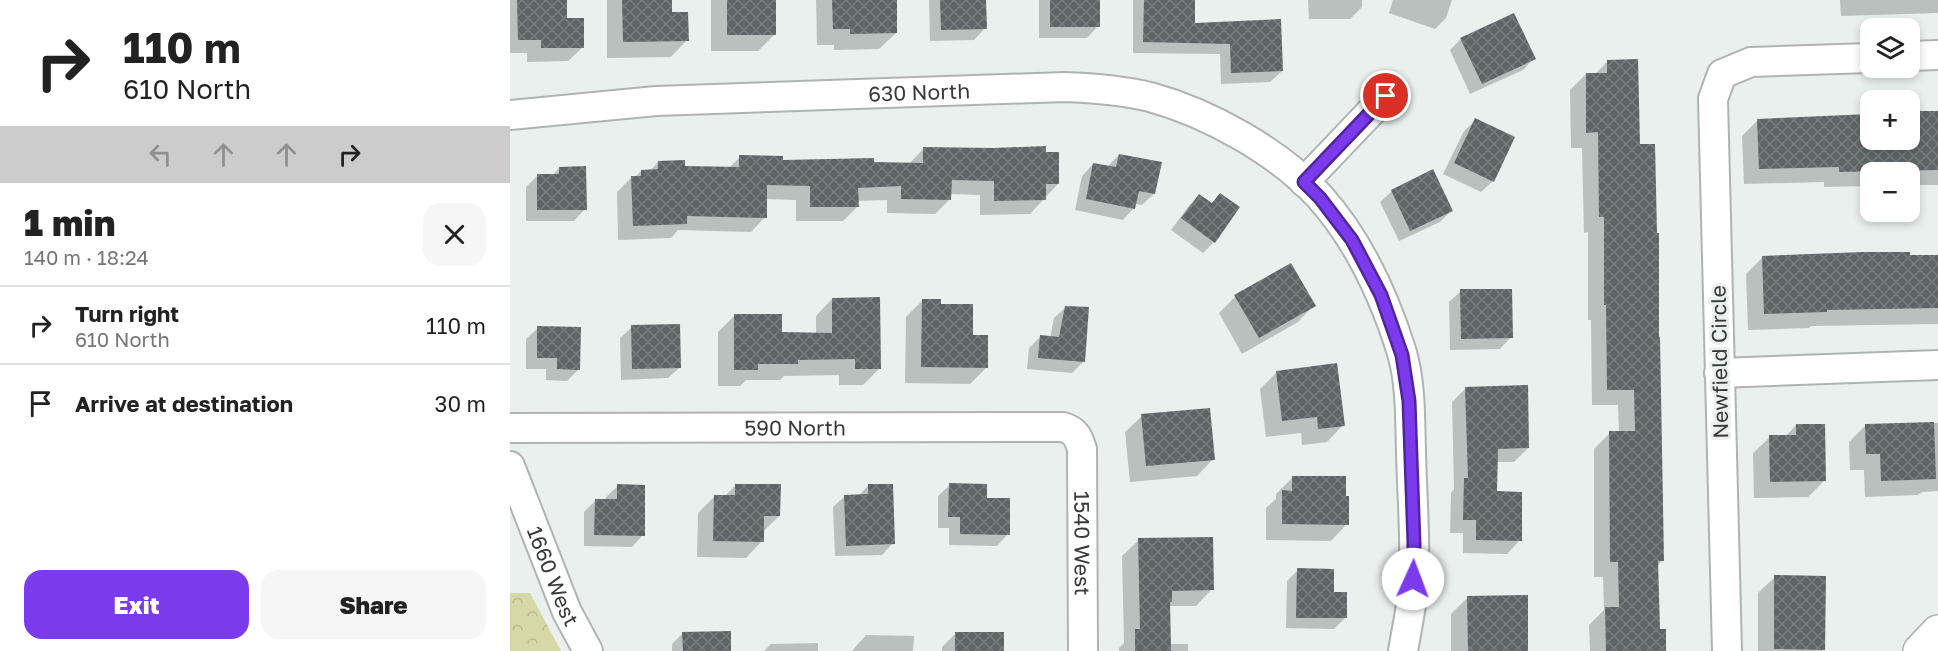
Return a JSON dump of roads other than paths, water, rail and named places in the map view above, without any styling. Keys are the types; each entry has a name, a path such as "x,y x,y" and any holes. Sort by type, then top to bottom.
{"street":[{"path":"1920,56 1938,55"},
{"name":"Newfield Circle","path":"1727,651 1713,99 1722,74 1751,62 1860,58"},
{"name":"630 North","path":"510,115 656,101 1064,87 1107,89 1150,98 1194,113 1234,132 1280,162 1304,182 1320,198 1352,240 1381,295 1402,355 1409,401 1414,544 1412,597 1402,651"},
{"path":"1304,182 1386,96"},
{"path":"1719,373 1938,365"},
{"name":"590 North","path":"510,428 1063,427 1073,430 1077,435"},
{"name":"1540 West","path":"1077,435 1082,449 1083,651"},
{"name":"1660 West","path":"510,466 567,612 588,651"},
{"path":"1920,651 1938,632"}]}
